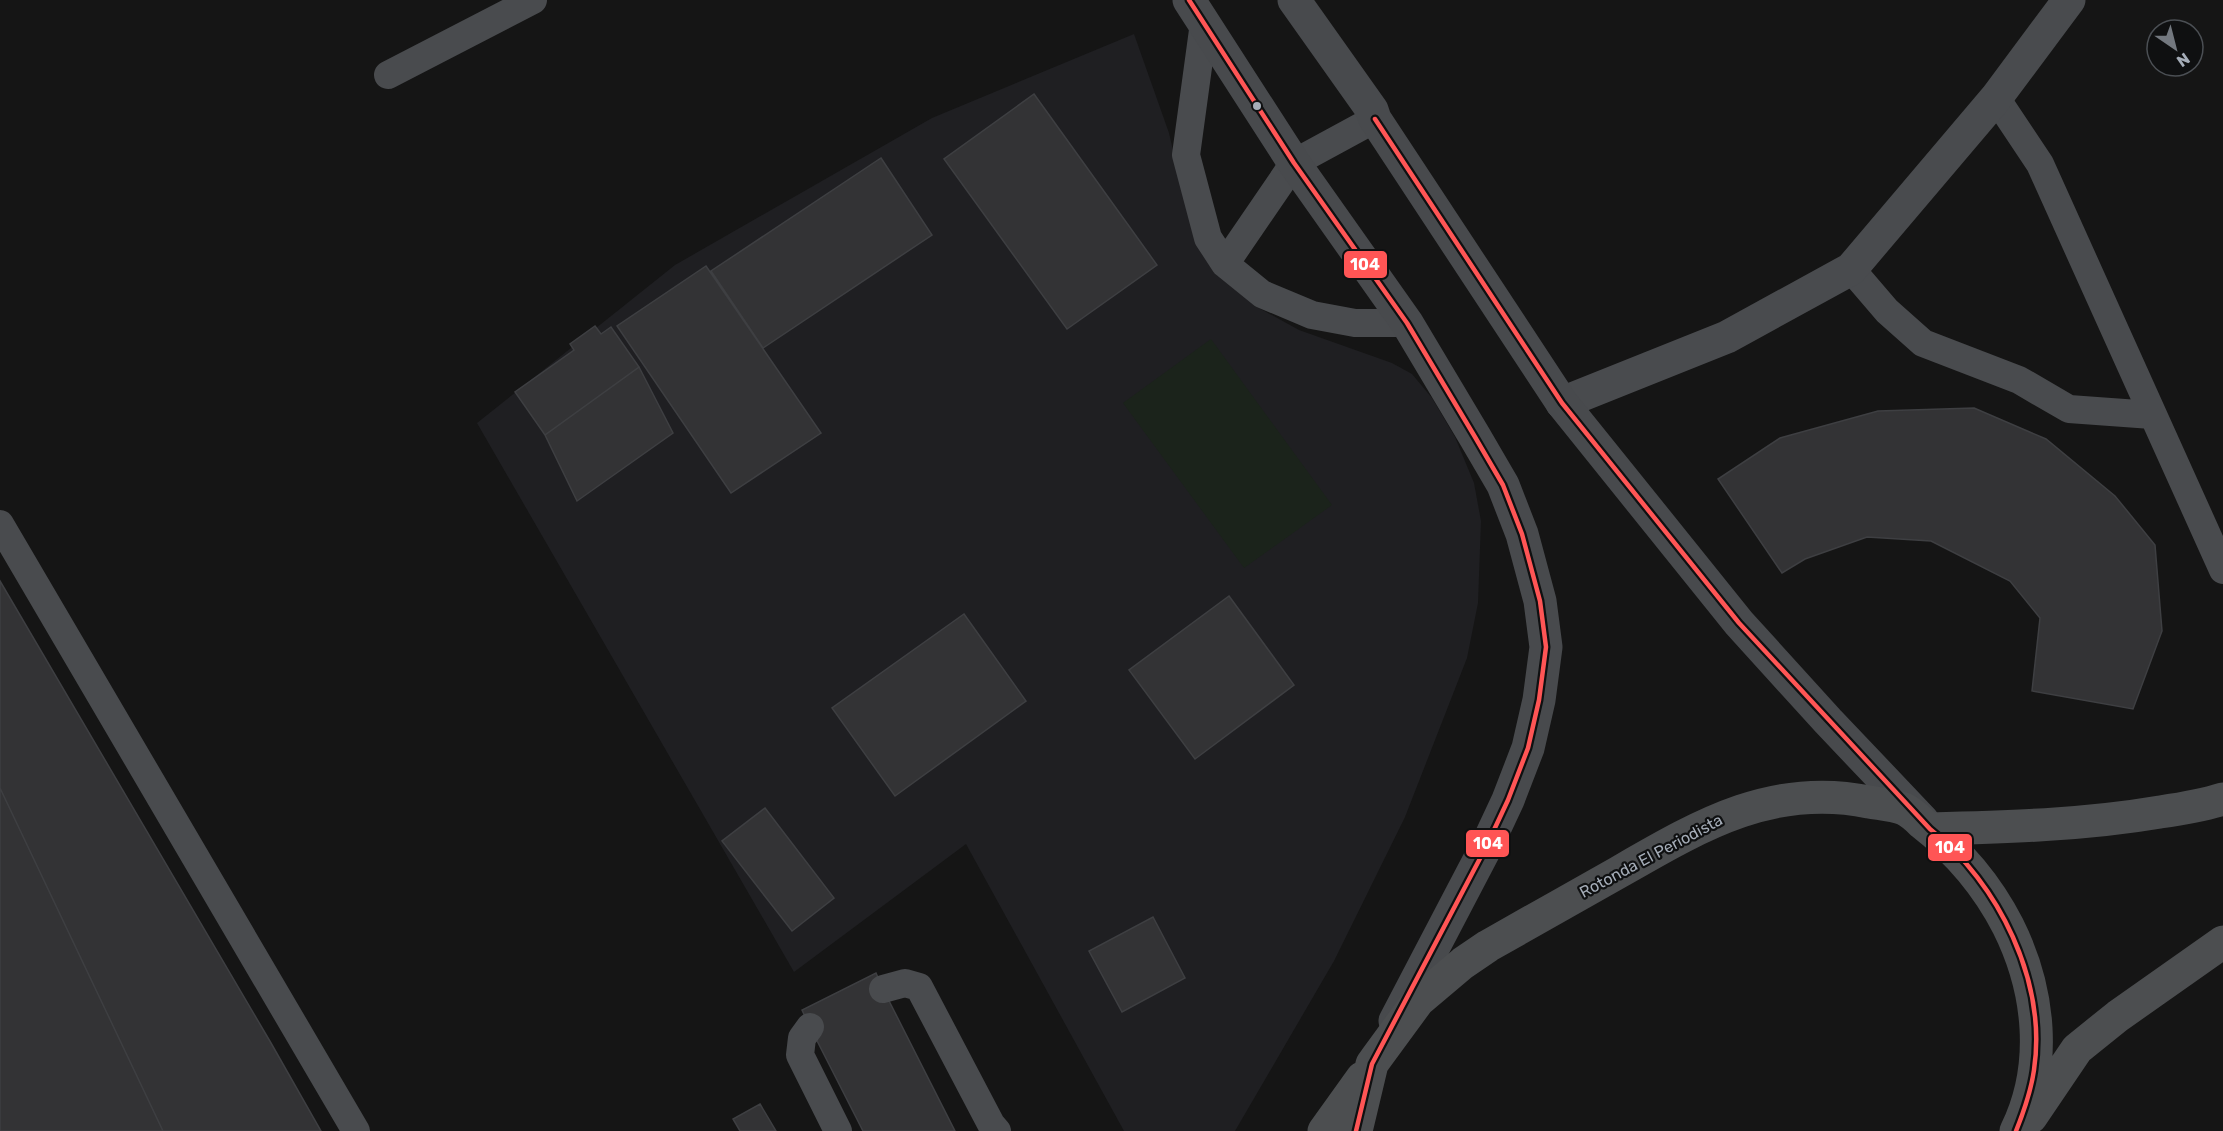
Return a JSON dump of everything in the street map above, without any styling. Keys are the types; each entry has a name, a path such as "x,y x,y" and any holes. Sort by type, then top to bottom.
{"main road":[{"path":"1294,0 1372,110 1375,119 1562,403 1739,623 1930,829 2053,825 2120,819 2206,805 2223,800"},
{"path":"1196,11 1294,163 1407,323 1503,485 1522,534 1540,601 1546,647 1539,700 1528,748 1508,800 1486,847 1372,1064 1324,1131"},
{"name":"Rotonda El Periodista","path":"1356,1131 1372,1064 1418,1001 1463,963 1488,946 1683,835 1737,811 1791,797 1855,799 1905,810 1941,837 1966,863 1989,895 2017,945 2025,968 2034,1009 2037,1050 2031,1091 2016,1131"},
{"path":"2022,1131 2077,1049 2118,1016 2223,942"}],"street":[{"path":"1562,403 1727,337 1851,269 1996,98 2069,0"}],"lane":[{"path":"388,75 533,0"},
{"path":"1196,11 1186,155 1208,238 1225,264 1262,294 1312,315 1355,323 1407,323"},
{"path":"1996,98 2040,164 2223,570"},
{"path":"1225,264 1294,163 1375,119"},
{"path":"1851,269 1887,311 1923,344 2019,380 2069,410 2152,415"},
{"path":"0,524 356,1131"},
{"path":"883,989 904,983 919,987 997,1131"},
{"path":"810,1027 802,1038 800,1055 838,1131"}],"shaded area":[{"path":"1134,34 1169,133 1181,185 1229,279 1257,307 1299,330 1392,363 1412,374 1432,398 1455,437 1474,483 1481,521 1478,603 1467,658 1405,817 1334,961 1235,1131 1124,1131 966,844 794,972 477,423 675,265 932,118"},
{"path":"1211,339 1332,505 1244,568 1123,403"}],"building":[{"path":"1034,94 1157,265 1067,329 944,159"},
{"path":"881,158 932,235 763,348 711,271"},
{"path":"706,266 821,433 731,493 617,326"},
{"path":"595,326 601,334 611,327 639,367 545,435 515,392 574,350 570,344"},
{"path":"639,367 673,433 577,501 545,435"},
{"path":"1974,408 2046,439 2115,496 2155,545 2162,631 2133,709 2032,691 2040,618 2010,581 1931,541 1867,537 1805,559 1782,573 1718,479 1780,438 1878,411"},
{"path":"0,581 321,1131 163,1131 0,788"},
{"path":"1229,596 1294,685 1195,759 1129,670"},
{"path":"964,614 1026,701 895,796 832,708"},
{"path":"0,788 163,1131 0,1131"},
{"path":"765,808 834,898 792,931 722,841"},
{"path":"1153,917 1185,978 1122,1012 1089,951"},
{"path":"876,973 955,1131 863,1131 810,1027 802,1010"},
{"path":"760,1104 776,1131 740,1131 733,1119"}],"transit line":[{"name":"104","path":"1189,0 1294,163 1407,323 1475,437 1503,485 1522,534 1540,601 1546,647 1539,700 1528,748 1508,800 1486,847 1372,1064 1356,1131"},
{"name":"104","path":"1375,119 1562,403 1739,623 1930,829 1955,851 1997,906 2013,937 2025,969 2033,1003 2036,1037 2031,1086 2016,1131"}]}
